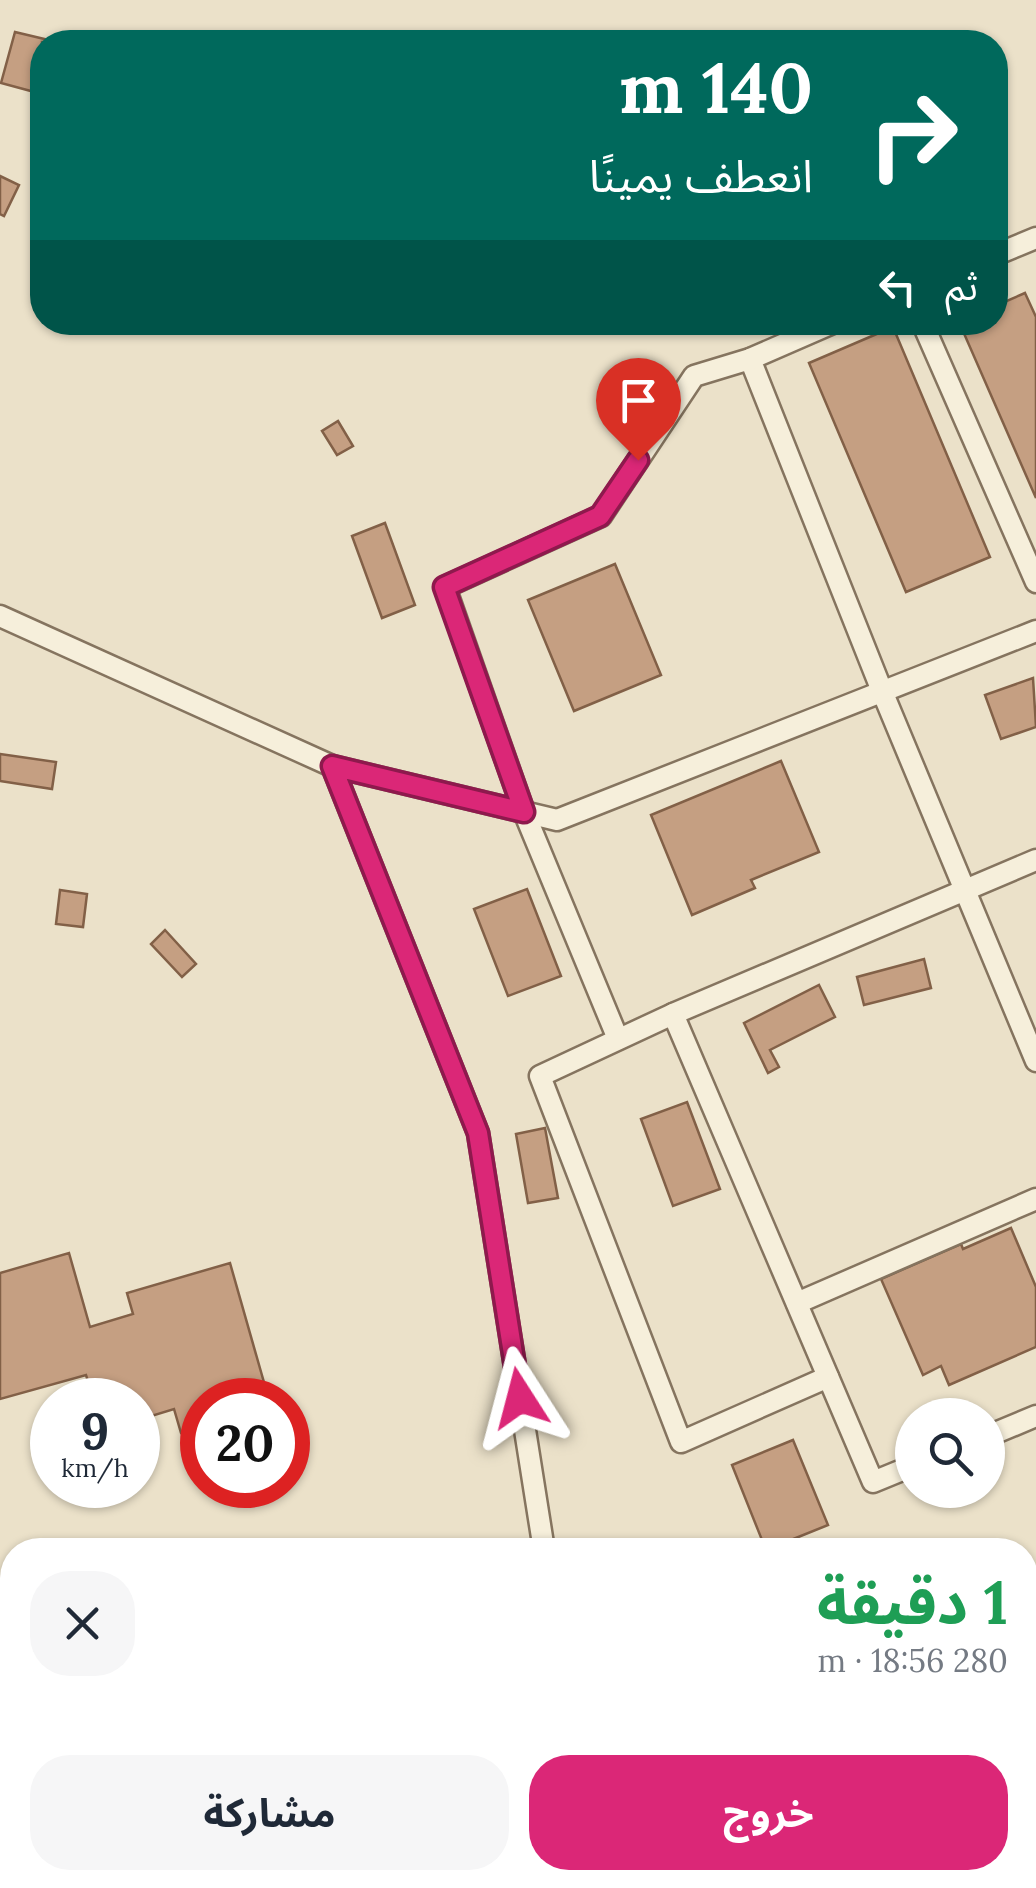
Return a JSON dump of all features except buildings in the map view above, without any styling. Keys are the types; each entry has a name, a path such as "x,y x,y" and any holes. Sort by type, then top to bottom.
{"lane":[{"path":"1008,250 1036,238"},
{"path":"618,1039 524,812 444,587 600,516 694,376 804,335"},
{"path":"928,335 1036,582"},
{"path":"750,358 882,691 1036,1061"},
{"path":"0,616 332,766 557,820 1036,630"},
{"path":"332,766 478,1133 542,1538"},
{"path":"828,1376 681,1442 540,1076 673,1014 1036,860"},
{"path":"673,1014 873,1482 895,1473"},
{"path":"796,1303 1036,1199"},
{"path":"1005,1429 1036,1416"}],"route":[{"path":"520,1398 478,1133 332,766 524,812 444,587 600,516 638,460"}]}
